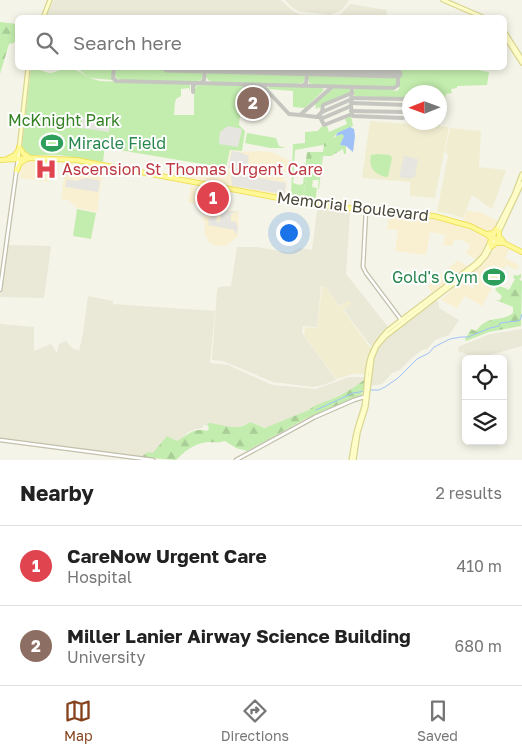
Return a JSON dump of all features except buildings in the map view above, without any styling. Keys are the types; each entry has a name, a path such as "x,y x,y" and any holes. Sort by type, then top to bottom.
{"main road":[{"path":"44,15 50,0"},
{"path":"443,0 478,15"},
{"path":"507,36 522,59"},
{"path":"507,40 522,63"},
{"path":"18,159 28,70"},
{"path":"17,169 20,163 30,158 19,148"},
{"path":"7,160 15,155 19,148"},
{"name":"Memorial Boulevard","path":"0,160 30,158 88,162 303,203 434,216 464,224 522,252"},
{"path":"7,160 14,162 17,169"},
{"path":"504,243 499,236 498,230 522,174"},
{"path":"353,460 356,440 364,413 370,366 374,352 386,336 402,321 476,264 491,245 522,183"},
{"path":"491,245 487,234 498,230"},
{"path":"491,245 504,243"}],"street":[{"path":"0,290 18,159"},
{"path":"366,210 363,267 402,321"},
{"path":"236,460 297,426 366,392"},
{"path":"0,440 153,460"}],"shaded area":[{"path":"54,0 281,0 294,12 301,15 47,15"},
{"path":"285,0 349,0 342,10 330,15 299,11"},
{"path":"350,4 387,10 386,15 340,15"},
{"path":"79,116 94,119 94,123 109,126 109,132 81,128 82,120 80,119 76,122"},
{"path":"370,121 402,123 402,130 447,130 447,127 449,127 435,198 410,196 410,182 362,178"},
{"path":"228,126 242,129 238,147 219,144 220,132"},
{"path":"450,128 481,131 479,167 506,170 492,209 472,195 463,218 437,212 448,155 445,152"},
{"path":"230,151 271,152 289,160 283,180 287,181 285,197 189,179 191,166 228,172"},
{"path":"232,151 249,156 246,171 228,168"},
{"path":"404,156 418,159 415,177 411,179 399,177"},
{"path":"25,161 51,162 49,182 20,178 20,169"},
{"path":"66,163 103,167 97,212 77,208 69,200 61,199"},
{"path":"233,173 286,183 285,194 232,186 231,176"},
{"path":"88,178 100,181 98,192 65,187 67,179 77,181"},
{"path":"191,186 224,191 221,206 224,209 239,211 238,236 226,246 213,245 209,242 204,232 205,223 202,218 212,212 210,208 188,202"},
{"path":"319,208 350,211 346,274 389,328 372,346 370,345 344,310 351,304 348,301 339,306 326,287 321,286 317,327 303,326 302,333 336,380 313,387 273,382 223,361 212,360 217,290 219,287 231,286 237,247 257,247 290,253 300,248 312,250"},
{"path":"224,210 237,212 231,215 231,221 236,222 238,228 236,235 234,230 208,225 207,219 214,216 217,218 216,221 219,222 221,218 220,213"},
{"path":"467,210 478,213 479,211 499,222 494,232 489,233 463,221"},
{"path":"389,214 422,217 453,224 487,237 489,242 477,260 466,253 470,245 464,241 455,239 452,246 443,245 445,235 430,232 426,255 395,251 398,230 387,229"},
{"path":"498,244 509,250 505,258 519,265 517,270 506,265 499,279 492,286 480,279 492,288 482,306 465,296 457,308 441,300 461,281 474,289 475,287 464,279 486,260"},
{"path":"7,245 51,246 44,298 0,297"},
{"path":"458,260 468,267 432,294 428,286"},
{"path":"322,287 326,287 339,307 348,300 351,304 343,310 369,346 372,347 364,374 353,374 336,379 304,335 305,327 317,328"},
{"path":"88,296 113,301 113,304 215,311 210,363 228,365 272,385 316,389 349,377 364,377 364,380 360,385 310,410 267,428 250,422 235,428 203,425 203,428 188,432 179,442 167,436 160,457 157,459 0,439 0,324 34,327 34,351 51,344 57,353 59,344 66,341 72,348 79,351"},
{"path":"435,299 439,303 439,308 459,320 449,335 435,340 427,349 422,350 413,357 400,370 392,373 382,384 369,386 372,359 379,345 386,337"},
{"path":"522,329 522,346 489,355 459,353 458,347 490,334"}],"green space":[{"path":"0,22 15,24 15,41 9,44 0,74"},
{"name":"McKnight Park","path":"31,70 53,73 59,70 76,70 88,77 79,70 112,70 112,80 89,78 100,81 190,85 190,92 189,88 181,89 181,96 176,99 174,115 194,115 194,91 196,86 202,84 243,86 239,125 245,131 242,151 230,150 226,168 119,150 119,146 105,144 103,162 59,155 21,155"},
{"path":"116,70 159,70 202,71 203,76 201,80 195,82 122,80 116,78"},
{"path":"399,70 478,70 489,72 487,85 457,86 457,88 451,89 452,93 447,94 447,85 402,85 402,98 355,96 353,94 357,88 397,91 399,89"},
{"path":"208,72 304,74 305,78 303,83 295,84 213,82 208,80 206,76"},
{"path":"310,74 395,76 397,84 394,87 315,85 309,83"},
{"path":"269,86 321,87 324,90 305,108 293,107 293,91 268,89"},
{"path":"332,88 349,88 351,90 350,93 322,104 320,109 319,107 316,109 315,103"},
{"path":"351,116 353,126 337,133 323,145 295,150 293,183 303,184 301,200 291,196 293,144 305,143 305,132 318,131 321,127 327,126 329,132 347,124 345,119"},
{"path":"247,133 276,138 279,146 286,148 270,148 245,143"},
{"path":"342,133 344,136 341,145 346,146 346,154 344,154 343,149 331,156 323,156 319,189 321,156 312,156 308,161 303,200 301,200 307,152 323,152 324,143"},
{"path":"321,155 319,180 313,180 312,187 317,188 315,203 303,201 308,161 312,156"},
{"path":"371,155 390,155 392,158 388,177 379,175 372,167"},
{"path":"77,209 96,213 91,239 73,236"},
{"path":"515,274 516,276 521,274 519,279 522,281 521,326 489,332 466,341 465,339 471,329 476,331 489,320 503,318 513,313 513,307 496,300 500,300 502,296 495,290 498,285 509,290 515,279 513,277"},
{"path":"364,380 364,389 361,395 305,419 247,451 236,448 225,441 199,444 176,460 141,457 148,452 153,453 167,436 177,441 194,431 207,431 209,428 207,424 210,423 241,427 250,422 265,428 340,395"}],"water":[{"path":"350,127 354,129 355,136 353,152 346,146 340,145 344,136 342,134 336,136 337,133"}],"waterway":[{"path":"369,390 379,390 385,387 398,378 417,359 450,339 468,337 499,326 500,323 520,320 522,314"},
{"path":"316,410 353,393 366,391"}],"taxiway":[{"path":"114,70 113,78 116,81 394,88 398,85 398,74"},
{"path":"201,83 204,80 205,70"},
{"path":"302,71 307,75 306,83 303,86"},
{"path":"193,92 193,86 196,83"},
{"path":"243,98 246,84"},
{"path":"262,85 289,114 300,115 332,87"},
{"path":"320,117 323,118 351,106 352,87"},
{"path":"322,112 323,105 352,93"},
{"path":"352,98 402,99"},
{"path":"351,106 352,114 324,125 320,117 317,117 322,112 352,99"},
{"path":"352,103 402,105"},
{"path":"351,111 402,112"},
{"path":"352,114 353,116 402,118"},
{"path":"300,115 317,117"}],"runway":[{"path":"244,70 398,74"}],"place":[{"name":"Miller Lanier Airway Science Building","path":"253,103"},
{"name":"Miracle Field","path":"52,143"},
{"name":"Ascension St Thomas Urgent Care","path":"46,169"},
{"name":"CareNow Urgent Care","path":"213,198"},
{"name":"Gold's Gym","path":"494,277"}]}
